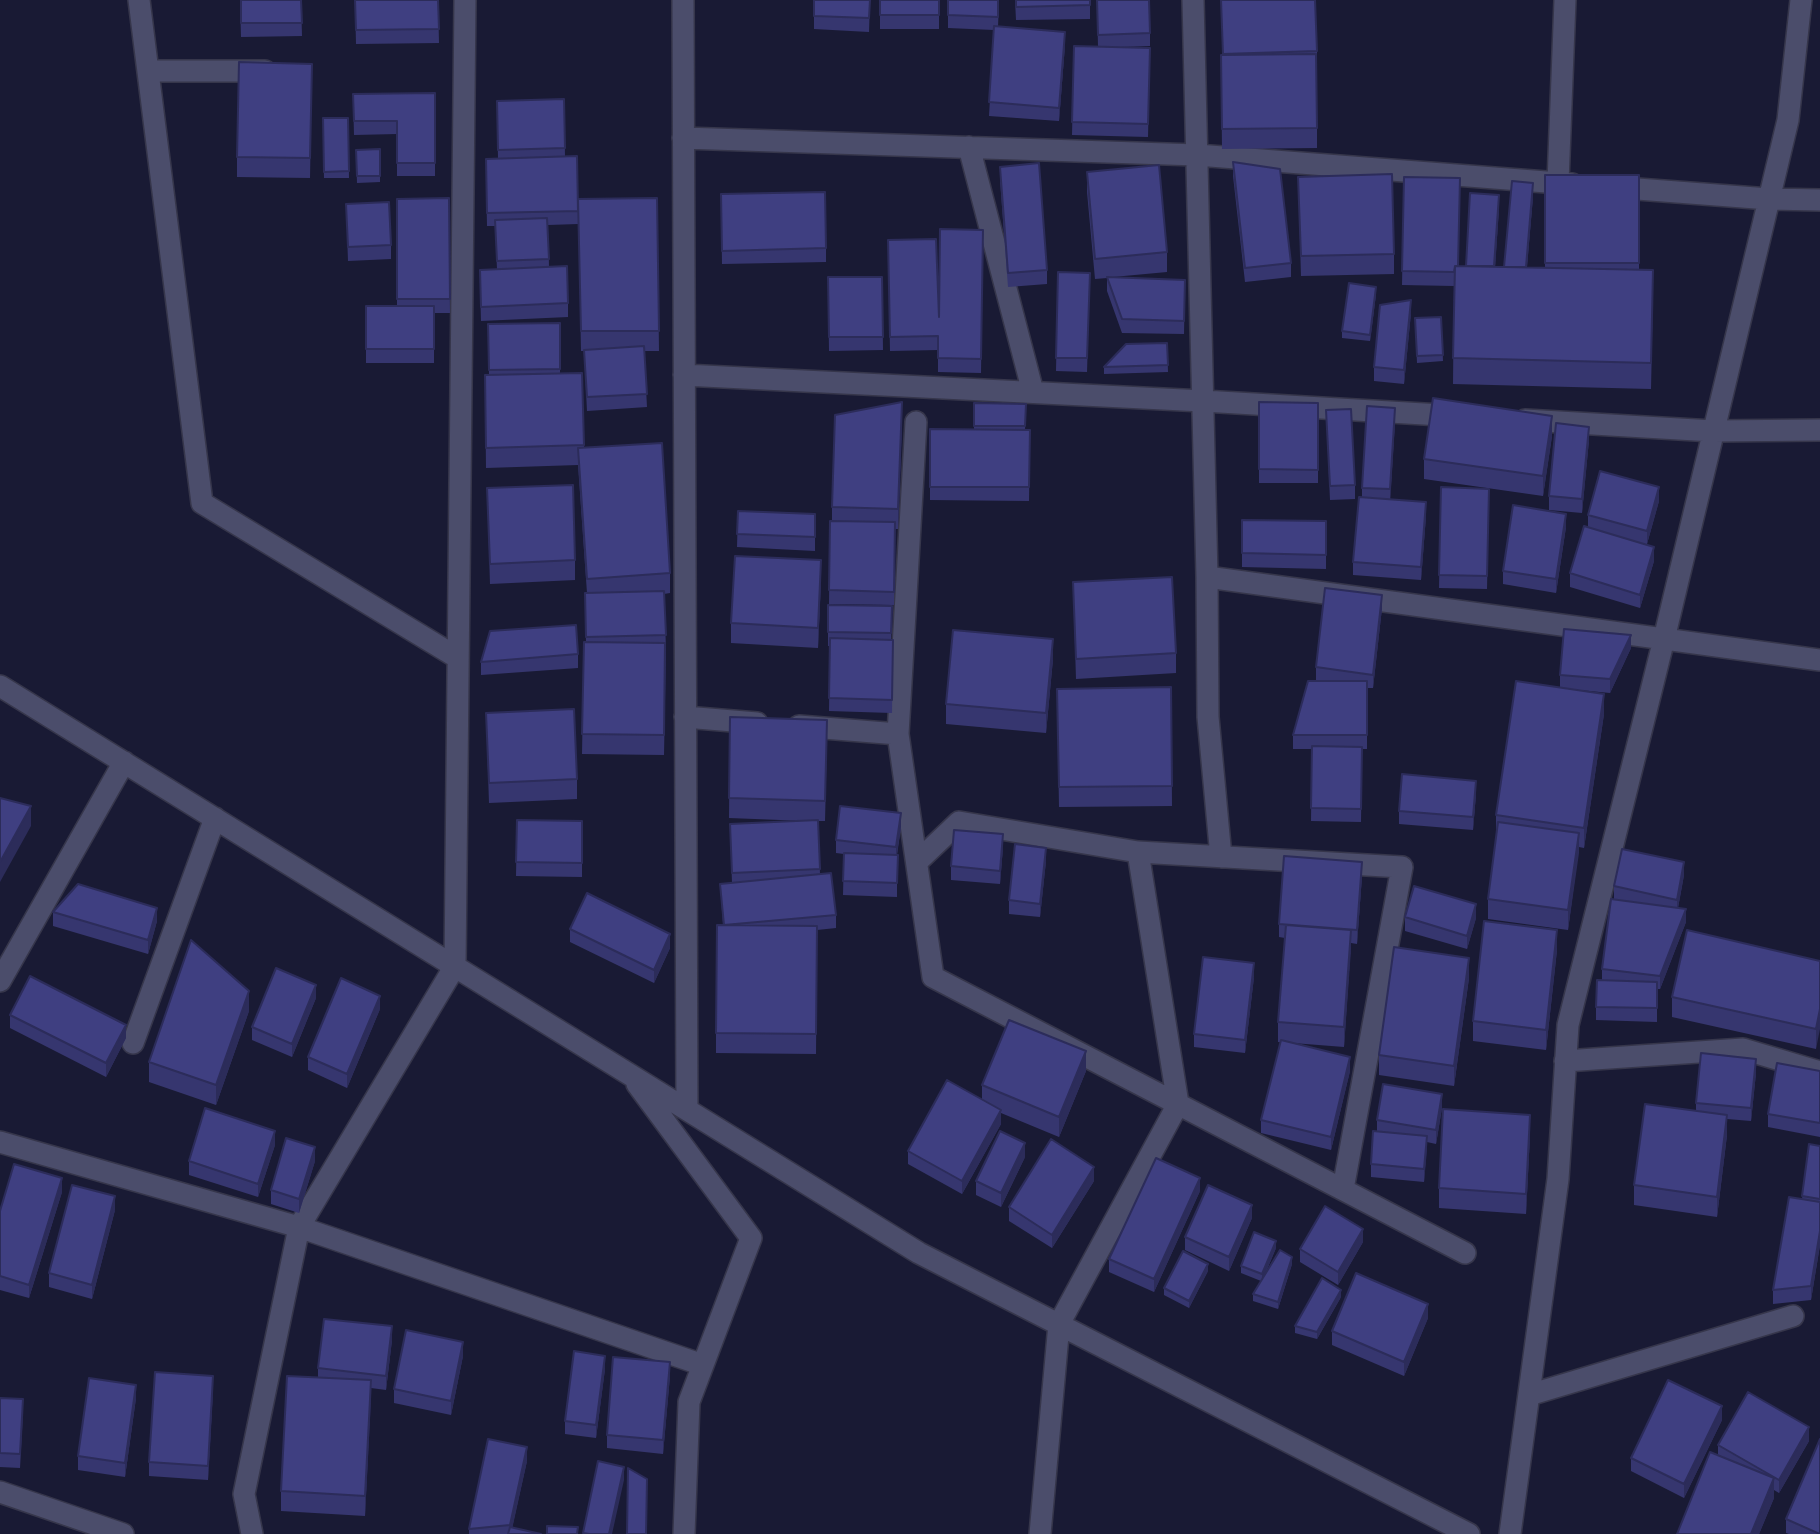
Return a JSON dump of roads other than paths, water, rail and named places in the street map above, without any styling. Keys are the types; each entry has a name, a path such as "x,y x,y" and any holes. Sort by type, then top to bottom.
{"street":[{"path":"139,0 202,503 458,659"},
{"path":"252,1534 244,1494 299,1227 455,966 465,0"},
{"path":"683,0 687,1109"},
{"path":"1193,0 1208,578 1208,717 1221,857"},
{"path":"1558,183 1565,0"},
{"path":"1510,1534 1558,1179 1568,1024 1664,639 1788,120 1801,0"},
{"path":"148,71 270,71"},
{"path":"683,138 1197,155 1769,199 1820,200"},
{"path":"969,147 1033,392"},
{"path":"684,375 1479,417"},
{"path":"1506,419 1713,431 1820,430"},
{"path":"916,422 898,734 933,977 1465,1253"},
{"path":"1208,578 1820,660"},
{"path":"0,686 919,1253 1469,1534"},
{"path":"685,718 898,734"},
{"path":"0,981 124,762"},
{"path":"133,1042 215,818"},
{"path":"912,827 959,822 1138,852 1402,867 1343,1189"},
{"path":"917,862 959,822"},
{"path":"1040,1534 1059,1324 1178,1104 1138,852"},
{"path":"1566,1061 1743,1049 1820,1072"},
{"path":"630,1074 751,1238 689,1402 684,1534"},
{"path":"0,1142 299,1227 703,1365"},
{"path":"1529,1395 1793,1316"},
{"path":"0,1492 123,1534"}]}
